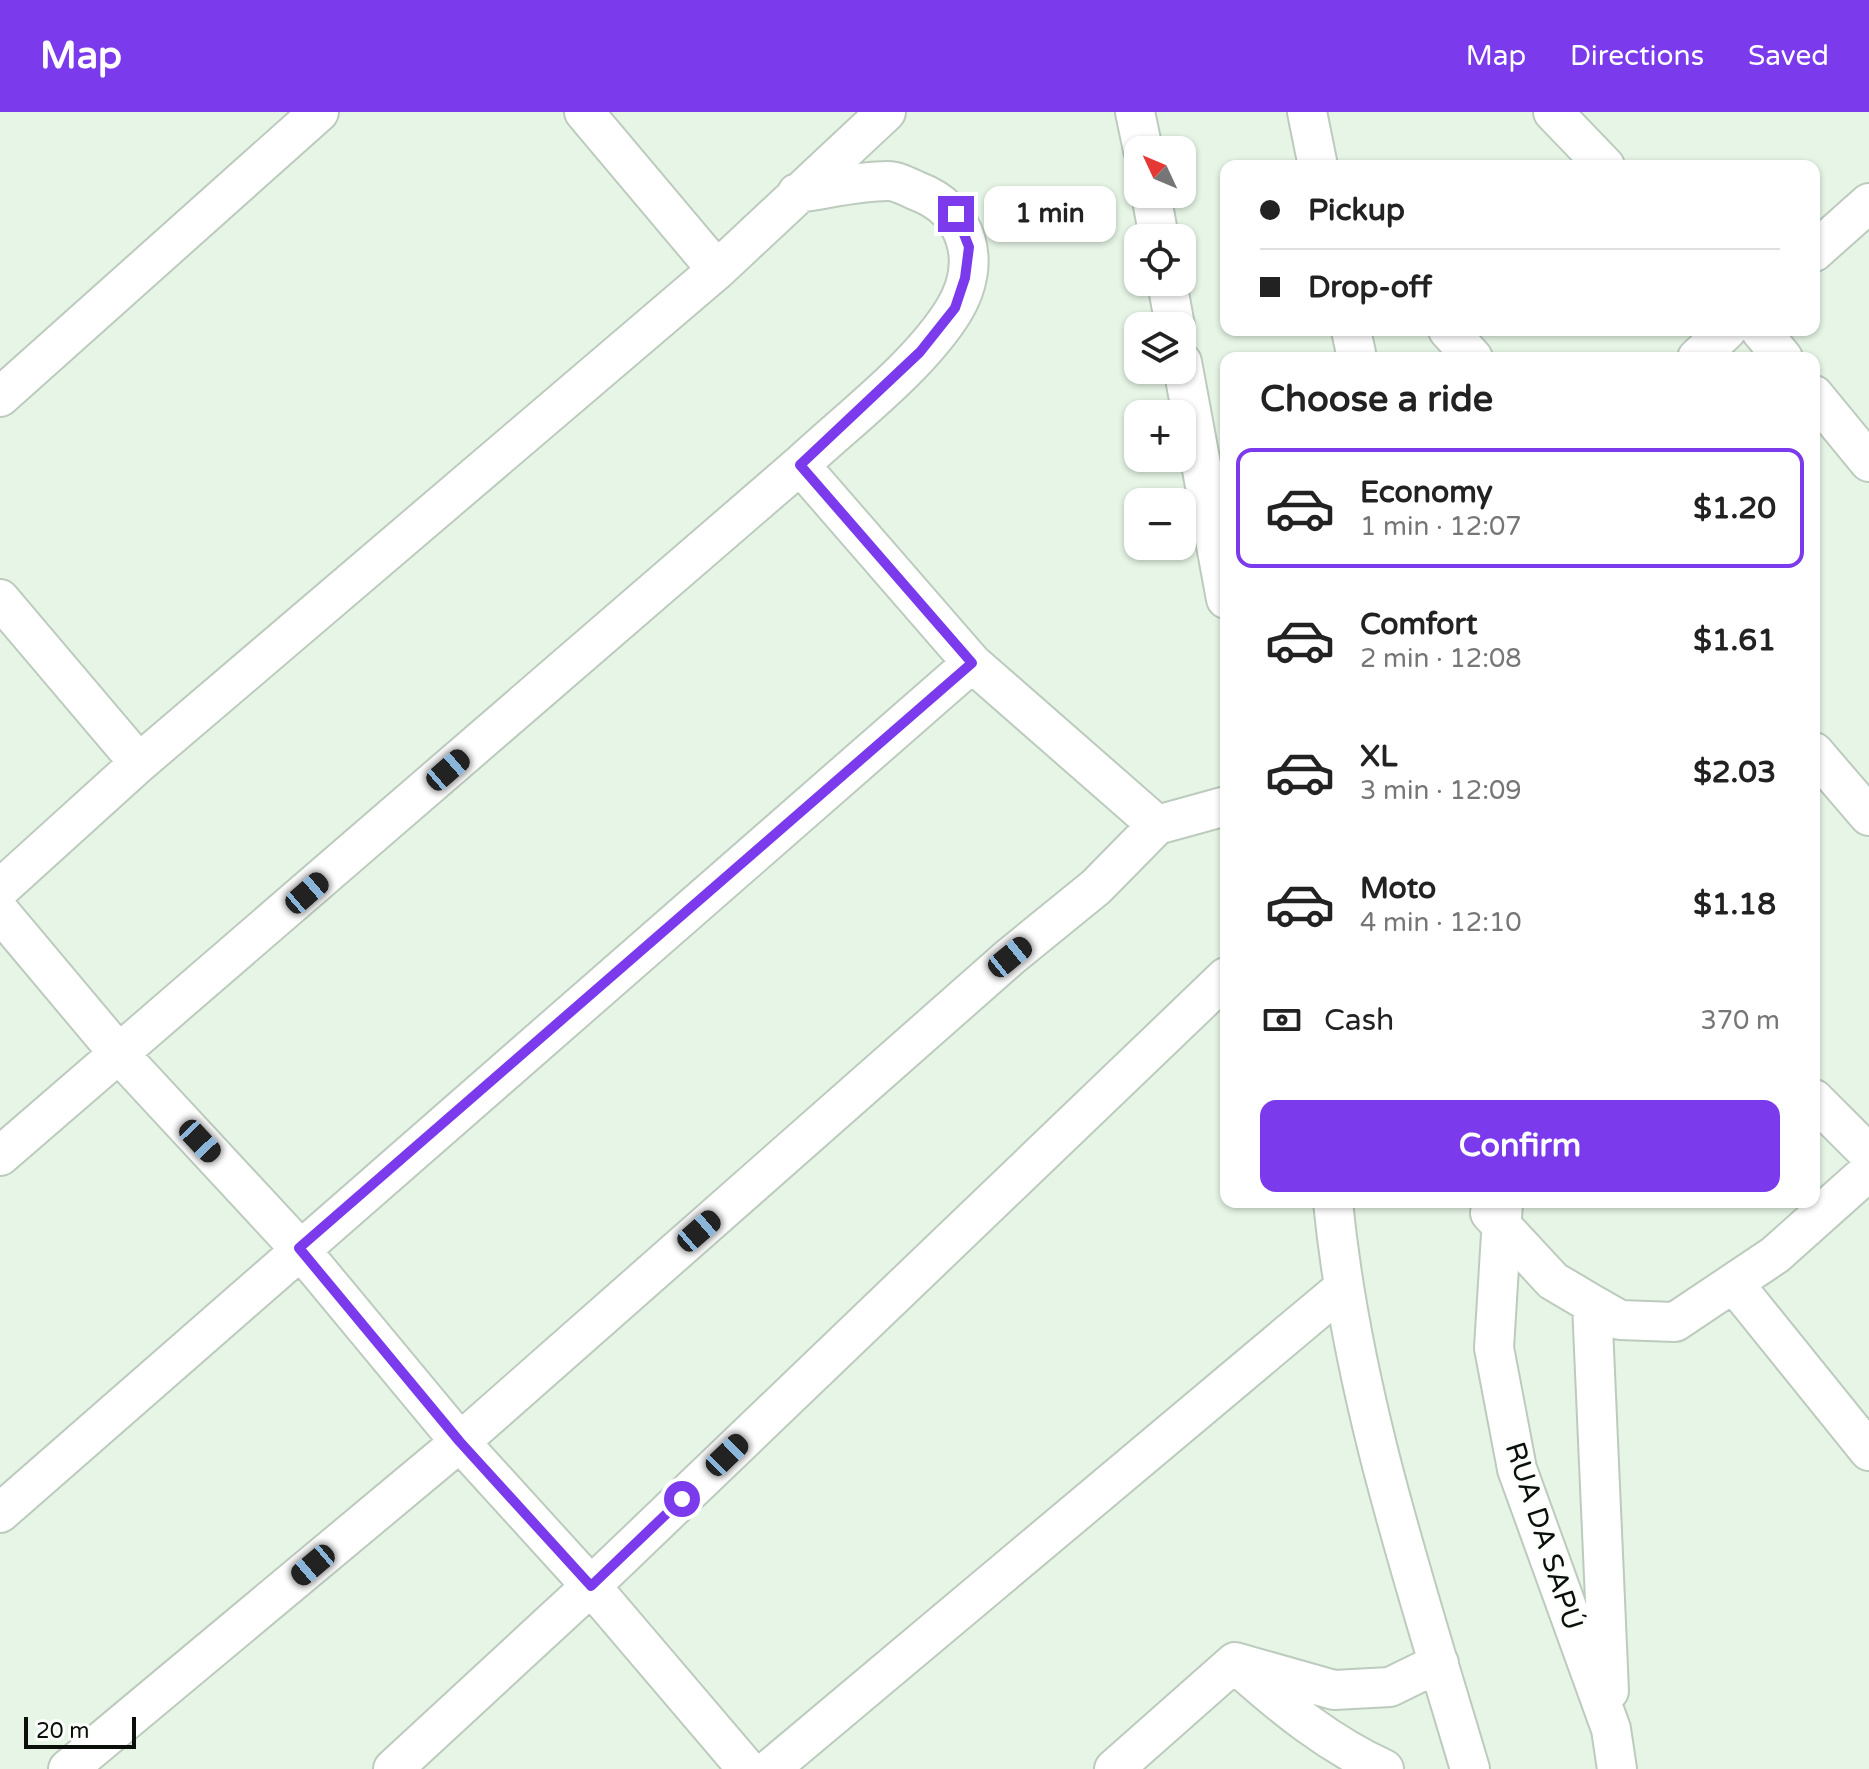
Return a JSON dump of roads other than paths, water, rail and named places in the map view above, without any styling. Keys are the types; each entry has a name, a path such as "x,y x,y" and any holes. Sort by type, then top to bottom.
{"street":[{"path":"0,397 319,112"},
{"path":"584,112 717,270"},
{"path":"1135,112 1140,136"},
{"path":"1307,112 1317,160"},
{"path":"1553,112 1599,160"},
{"path":"0,889 139,763 717,270 882,113"},
{"path":"0,1156 800,465 920,352 955,308 965,278 969,247 956,214 936,198 891,181 797,193"},
{"path":"1820,247 1869,203"},
{"path":"1453,336 1468,352"},
{"path":"1703,352 1721,336"},
{"path":"1765,336 1778,352"},
{"path":"1186,384 1220,567"},
{"path":"1820,402 1869,462"},
{"path":"800,465 972,663 1157,825"},
{"path":"0,599 139,763"},
{"path":"0,1513 299,1248 972,663"},
{"path":"1820,759 1869,816"},
{"path":"68,1769 460,1442 1010,957 1096,887 1157,825 1220,808"},
{"path":"0,912 120,1055 299,1248 460,1442 591,1586 747,1769"},
{"path":"393,1769 591,1586 1220,983"},
{"path":"1820,1105 1869,1154"},
{"path":"1494,1209 1553,1281 1620,1320 1675,1322 1735,1285 1775,1255 1869,1171"},
{"path":"1334,1208 1342,1289 1397,1521 1470,1769"},
{"name":"RUA DA SAPÚ","path":"1494,1209 1494,1348 1517,1469 1611,1729 1617,1769"},
{"path":"1735,1285 1869,1451"},
{"path":"770,1769 1342,1289"},
{"path":"1592,1304 1611,1729"},
{"path":"1235,1662 1334,1690 1390,1687 1439,1663"},
{"path":"1114,1769 1235,1662"},
{"path":"1235,1662 1288,1711 1347,1752 1384,1769"}]}
